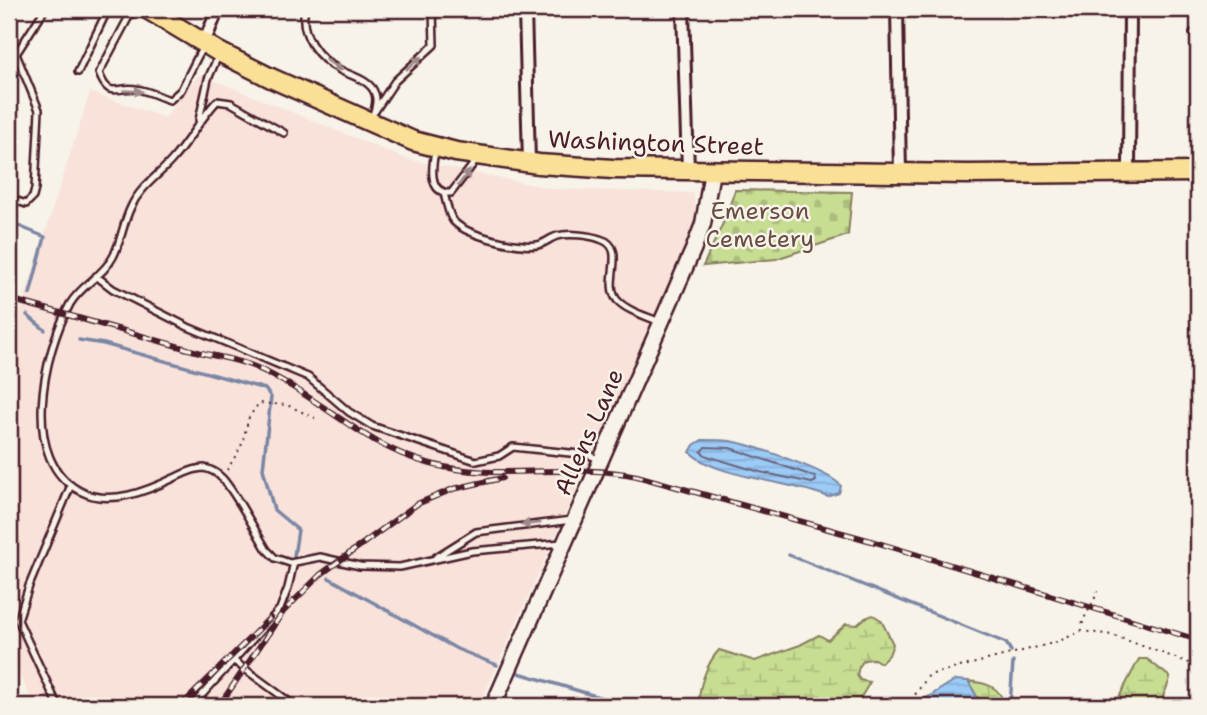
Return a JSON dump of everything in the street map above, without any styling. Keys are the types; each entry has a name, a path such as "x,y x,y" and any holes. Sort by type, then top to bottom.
{"main road":[{"name":"Washington Street","path":"147,9 271,79 373,117 436,148 481,155 575,168 900,173 1198,172"}],"street":[{"path":"212,48 218,9"},
{"path":"525,9 529,162"},
{"path":"683,9 688,170"},
{"path":"897,9 900,173"},
{"path":"1129,173 1130,9"},
{"name":"Allens Lane","path":"495,701 703,224 712,171"}],"lane":[{"path":"16,54 45,9"},
{"path":"78,72 108,9"},
{"path":"133,9 99,73 103,85 109,89 119,91 136,88 170,100 181,90 197,62 212,48"},
{"path":"306,9 303,25 310,41 329,64 365,82 374,90 376,97 373,117"},
{"path":"373,117 395,81 434,45 433,9"},
{"path":"198,123 212,48"},
{"path":"9,52 16,54"},
{"path":"9,198 23,204 31,201 35,176 38,110 16,54"},
{"path":"284,133 231,103 217,100 172,160 137,197 113,257 106,268 78,293 71,304 47,366 42,395 45,440 55,468 71,485 95,497 109,498 140,491 187,471 201,468 211,470 223,479 267,550 282,561 294,562 320,557 360,566 400,567 472,551 565,542"},
{"path":"436,148 432,176 436,188 444,193 451,193 481,155"},
{"path":"444,193 453,219 459,226 474,234 521,245 538,245 557,236 602,239 612,247 615,256 612,290 617,299 625,306 662,323"},
{"path":"96,276 113,289 188,327 308,377 349,412 372,426 476,461 499,456 513,447 589,455 601,461"},
{"path":"58,706 18,620 29,586 71,485"},
{"path":"432,559 476,532 575,520"},
{"path":"192,706 280,609 294,562"},
{"path":"234,662 295,706"},
{"path":"495,701 514,706"}],"path":[{"path":"223,479 241,447 249,417 259,403 287,405 315,418"},
{"path":"1082,631 1081,621 1094,602 1097,591"},
{"path":"907,706 929,675 1057,642 1082,631 1112,635 1198,666"}],"shaded area":[{"path":"199,74 406,159 553,189 693,193 697,221 479,706 35,706 9,653 9,317 20,312 90,92 165,118"}],"green space":[{"name":"Emerson Cemetery","path":"735,190 852,192 848,235 776,259 703,266"},
{"path":"873,615 881,620 893,644 889,655 881,663 874,659 864,660 859,667 857,675 860,680 870,682 860,699 860,706 699,706 704,676 719,650 755,661 800,645 819,635 828,640 846,624 857,625"},
{"path":"1139,659 1147,659 1170,677 1162,706 1107,706 1116,703"},
{"path":"968,681 992,687 1000,694 1005,706 980,706"}],"water":[{"path":"702,440 730,441 789,459 834,480 841,486 839,493 828,497 717,468 690,452 694,445"},
{"path":"955,680 968,681 980,706 914,706"}],"waterway":[{"path":"9,222 45,237 30,294"},
{"path":"27,315 45,330"},
{"path":"79,340 104,344 265,389 271,397 263,469 274,510 298,530 294,556"},
{"path":"789,555 1006,643 1011,651"},
{"path":"329,578 457,649 497,665"},
{"path":"1010,706 1013,662"},
{"path":"519,673 599,697 641,706"}],"railway":[{"path":"9,299 255,367 300,391 383,445 431,464 482,472 586,471 637,476 875,542 1198,640"},
{"path":"219,706 283,612 320,575 417,504 453,489 502,478"},
{"path":"181,706 270,618"}]}
